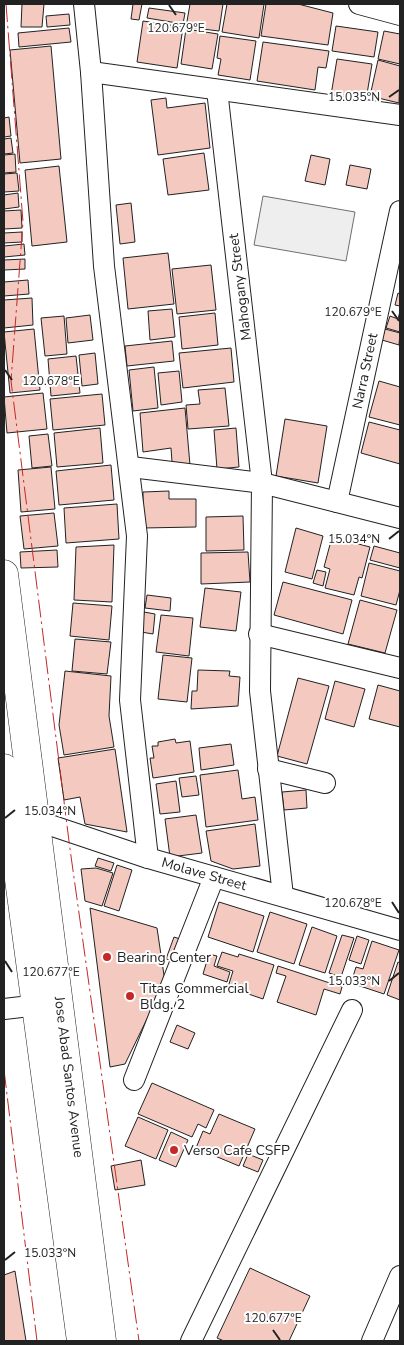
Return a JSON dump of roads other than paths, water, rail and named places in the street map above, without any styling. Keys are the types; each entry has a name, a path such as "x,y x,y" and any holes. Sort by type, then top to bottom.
{"highway":[{"name":"Jose Abad Santos Avenue","path":"4,574 36,822 47,1004 81,1341"},
{"name":"Jose Abad Santos Avenue","path":"4,768 7,808 47,1004 102,1341"}],"street":[{"path":"84,4 91,72 104,266 131,468 137,536 130,700 148,858"},
{"path":"359,4 400,15"},
{"path":"91,72 400,115"},
{"name":"Mahogany Street","path":"217,90 262,484 259,634 260,691 283,896"},
{"name":"Narra Street","path":"337,502 400,211"},
{"path":"131,468 262,484 400,518"},
{"path":"259,634 400,668"},
{"path":"268,769 325,783"},
{"name":"Molave Street","path":"7,808 36,822 148,858 400,930"},
{"path":"134,1080 214,877"},
{"path":"4,1009 47,1004"},
{"path":"191,1341 352,1010"},
{"path":"372,1341 400,1276"}],"place":[{"name":"Bearing Center","path":"107,957"},
{"name":"Titas Commercial Bldg. 2","path":"130,996"},
{"name":"Verso Cafe CSFP","path":"174,1150"}]}
